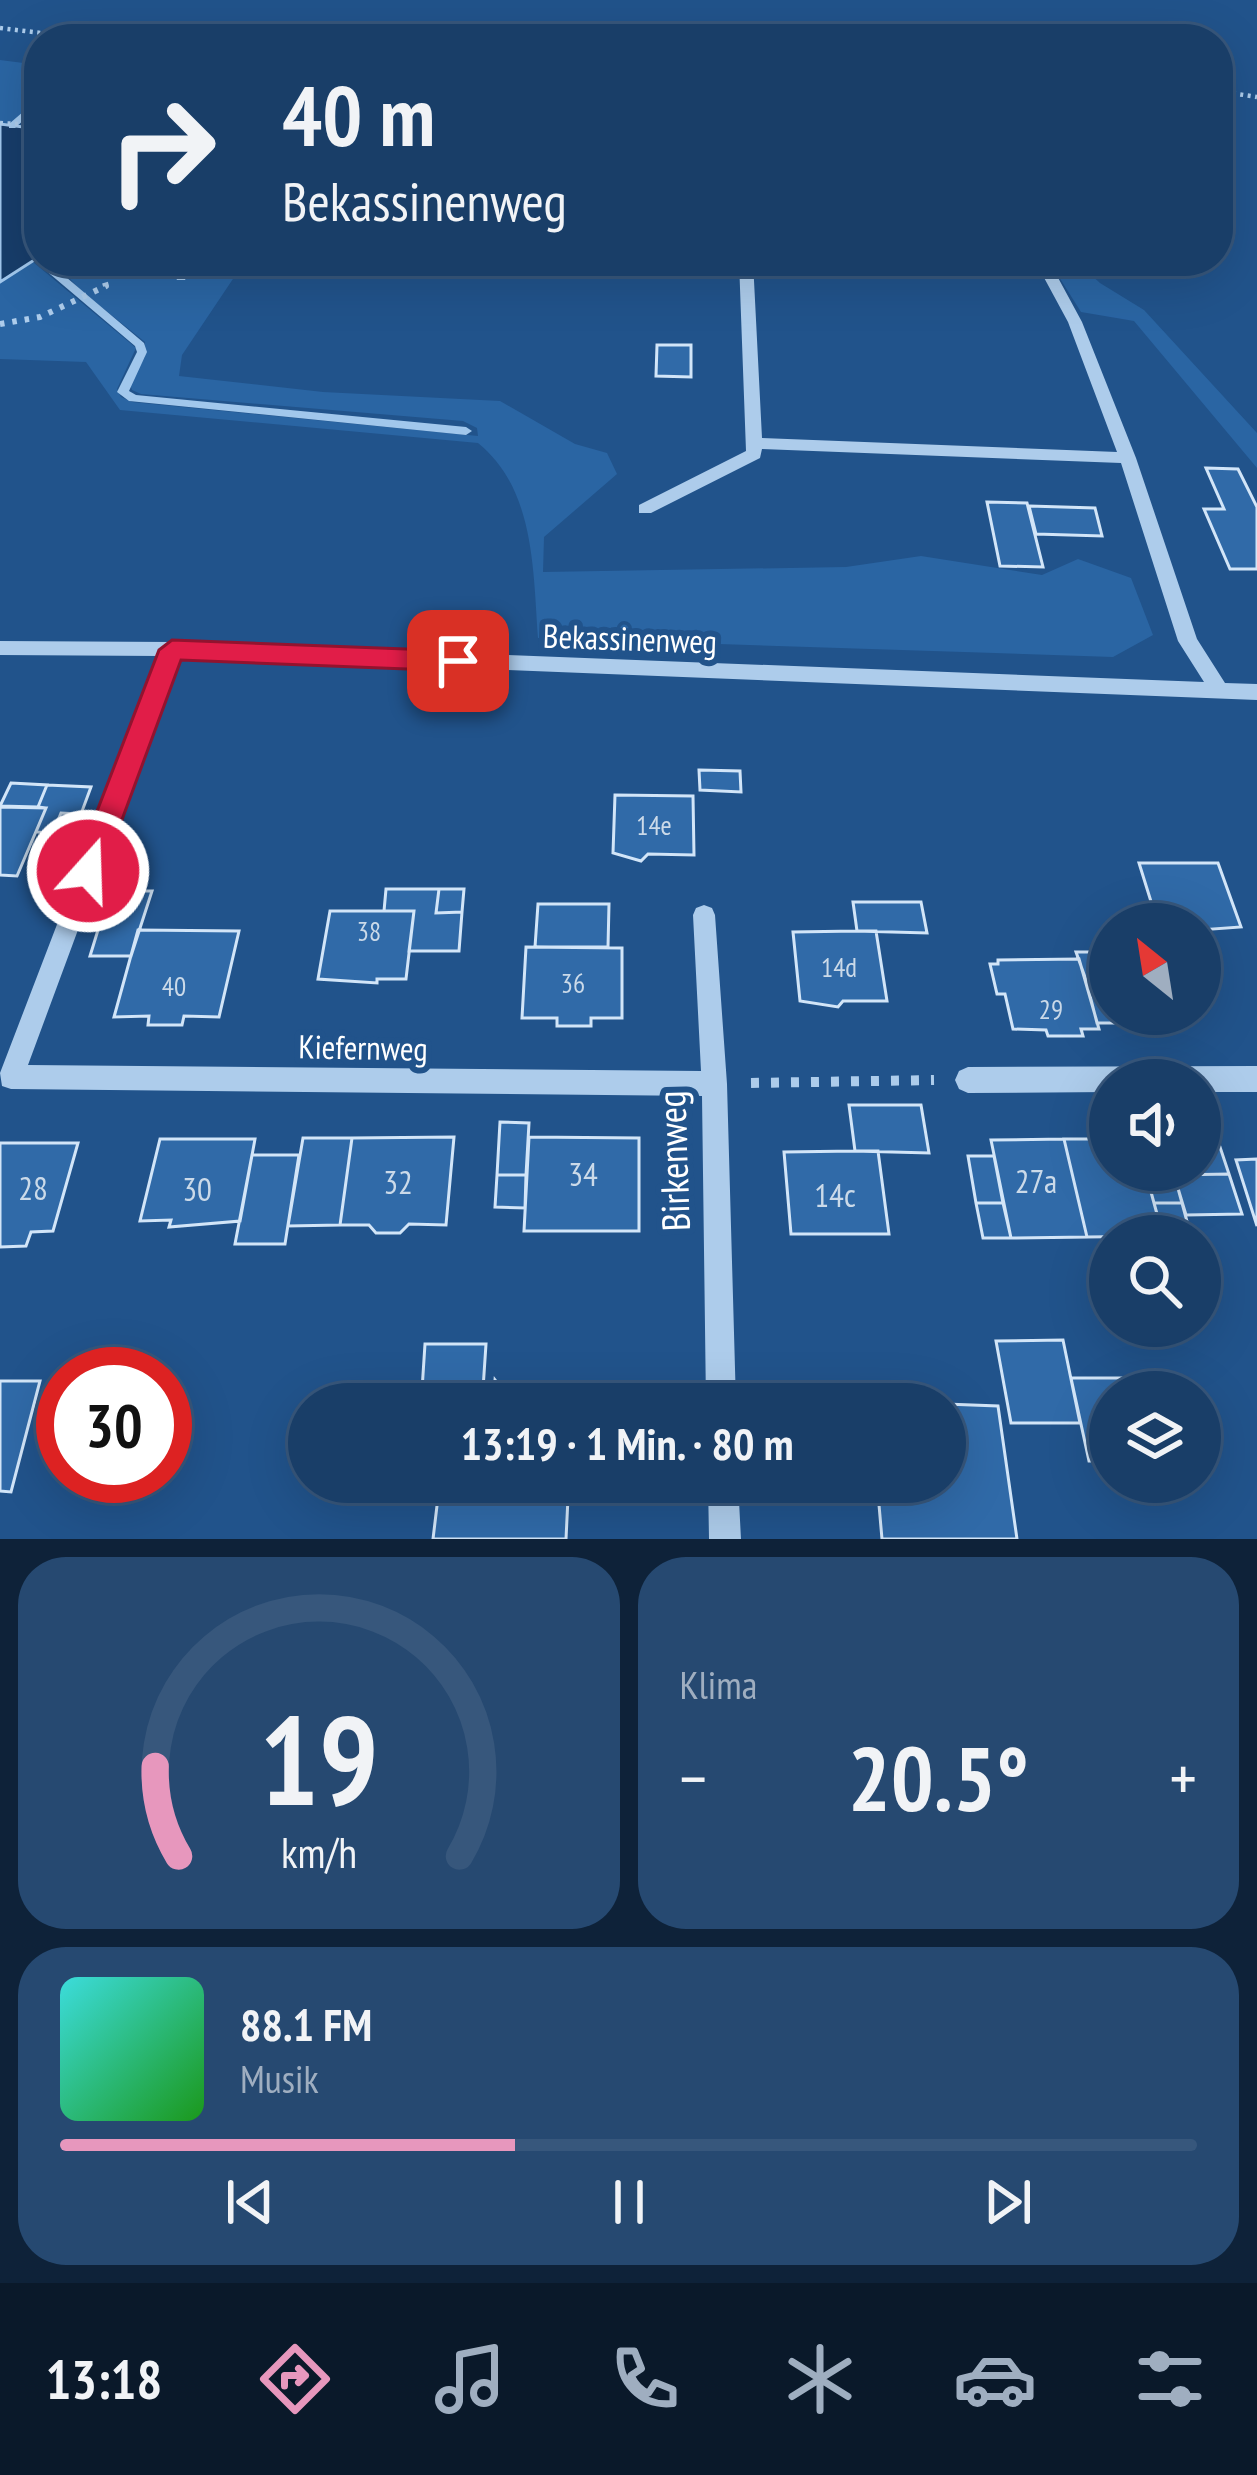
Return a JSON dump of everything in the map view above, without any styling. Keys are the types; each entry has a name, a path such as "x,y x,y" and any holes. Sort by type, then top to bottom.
{"street":[{"path":"645,509 754,454 747,276"},
{"path":"1050,276 1075,322 1128,458 1188,641 1220,691"},
{"path":"754,443 1128,458"},
{"name":"Bekassinenweg","path":"0,648 172,650 1257,692"},
{"name":"Kiefernweg","path":"172,650 5,1078 714,1084"},
{"name":"Birkenweg","path":"704,915 714,1084 721,1383"},
{"path":"968,1080 1257,1079"},
{"path":"723,1503 724,1539"}],"path":[{"path":"0,324 40,317 106,286 103,276"},
{"path":"714,1084 968,1080"}],"shaded area":[{"path":"0,60 24,63 24,112 13,123 0,123"},
{"path":"0,124 24,127 24,267 0,282"},
{"path":"24,267 24,276 50,276 136,348 117,389 132,402 478,436 477,428 463,421 141,394 132,390 129,381 145,357 145,342 67,276 235,276 182,355 179,376 323,392 500,401 575,444 607,453 617,474 544,537 543,572 846,567 921,556 1042,575 1078,559 1131,578 1153,635 1113,657 538,638 532,559 521,507 497,462 478,443 120,410 86,362 0,359 0,282"},
{"path":"1058,276 1092,276 1144,310 1257,433 1257,468 1134,321 1081,312"}],"building":[{"path":"657,345 691,345 691,377 656,376"},
{"path":"1206,468 1238,469 1257,507 1257,569 1230,569 1204,509 1224,509"},
{"path":"987,502 1027,503 1043,567 1000,566"},
{"path":"1029,506 1095,508 1102,536 1036,534"},
{"path":"699,770 740,771 741,792 700,790"},
{"path":"11,783 47,785 38,807 0,806"},
{"path":"47,785 91,787 81,814 61,813 53,833 36,832 46,808 38,807"},
{"path":"615,795 693,796 694,855 648,854 641,861 613,853"},
{"path":"0,807 46,808 17,876 0,875"},
{"path":"1139,863 1218,863 1241,927 1221,928 1221,903 1151,903"},
{"path":"386,889 439,889 436,913 462,912 459,951 409,951 414,911 384,911"},
{"path":"439,889 464,889 462,912 436,913"},
{"path":"110,891 152,891 131,956 90,956"},
{"path":"853,902 921,902 927,933 857,931"},
{"path":"538,904 609,904 608,947 535,947"},
{"path":"330,911 414,911 406,979 377,979 377,983 318,979"},
{"path":"138,930 239,931 219,1017 184,1016 182,1025 148,1025 149,1016 114,1017"},
{"path":"876,931 887,1001 843,1001 838,1007 800,1001 793,932"},
{"path":"526,947 622,948 622,1018 591,1018 591,1026 557,1026 557,1018 522,1018"},
{"path":"1076,952 1089,952 1086,980"},
{"path":"1079,959 1089,994 1089,1029 1081,1029 1083,1036 1048,1036 1046,1030 1013,1029 1005,994 997,994 990,964"},
{"path":"849,1105 921,1105 929,1153 855,1151"},
{"path":"500,1122 529,1123 526,1175 497,1175"},
{"path":"454,1137 446,1225 409,1224 400,1233 376,1233 369,1225 340,1225 352,1138"},
{"path":"529,1137 639,1138 639,1231 524,1231"},
{"path":"303,1138 352,1138 340,1225 288,1226"},
{"path":"160,1139 255,1139 240,1221 169,1227 171,1220 140,1221"},
{"path":"1064,1139 1087,1237 1011,1238 991,1140"},
{"path":"1064,1139 1089,1139 1089,1191 1151,1191 1157,1215 1089,1215 1087,1237"},
{"path":"0,1143 78,1143 53,1231 31,1232 26,1246 0,1247"},
{"path":"1221,1150 1229,1174 1221,1174"},
{"path":"878,1151 889,1234 791,1234 784,1152"},
{"path":"252,1155 299,1155 285,1244 235,1244"},
{"path":"968,1156 994,1156 1003,1203 976,1203"},
{"path":"1257,1159 1257,1226 1236,1160"},
{"path":"1221,1174 1229,1174 1242,1214 1186,1215 1179,1191 1221,1191"},
{"path":"497,1175 526,1175 525,1208 495,1207"},
{"path":"1151,1191 1179,1191 1182,1203 1154,1203"},
{"path":"976,1203 1003,1203 1011,1238 983,1238"},
{"path":"1154,1203 1182,1203 1185,1215 1157,1215"},
{"path":"1063,1340 1080,1423 1011,1423 996,1341"},
{"path":"425,1344 486,1344 483,1383 422,1383"},
{"path":"1071,1378 1089,1378 1089,1461"},
{"path":"0,1381 36,1381 11,1492 0,1491"},
{"path":"966,1405 998,1406 1017,1539 882,1539 879,1503 966,1503"},
{"path":"437,1503 568,1503 566,1539 433,1539"}],"waterway":[{"path":"12,126 24,115"},
{"path":"59,276 140,345 142,352 123,392 133,398 466,431"}],"route":[{"path":"88,871 172,650 458,661"}]}
